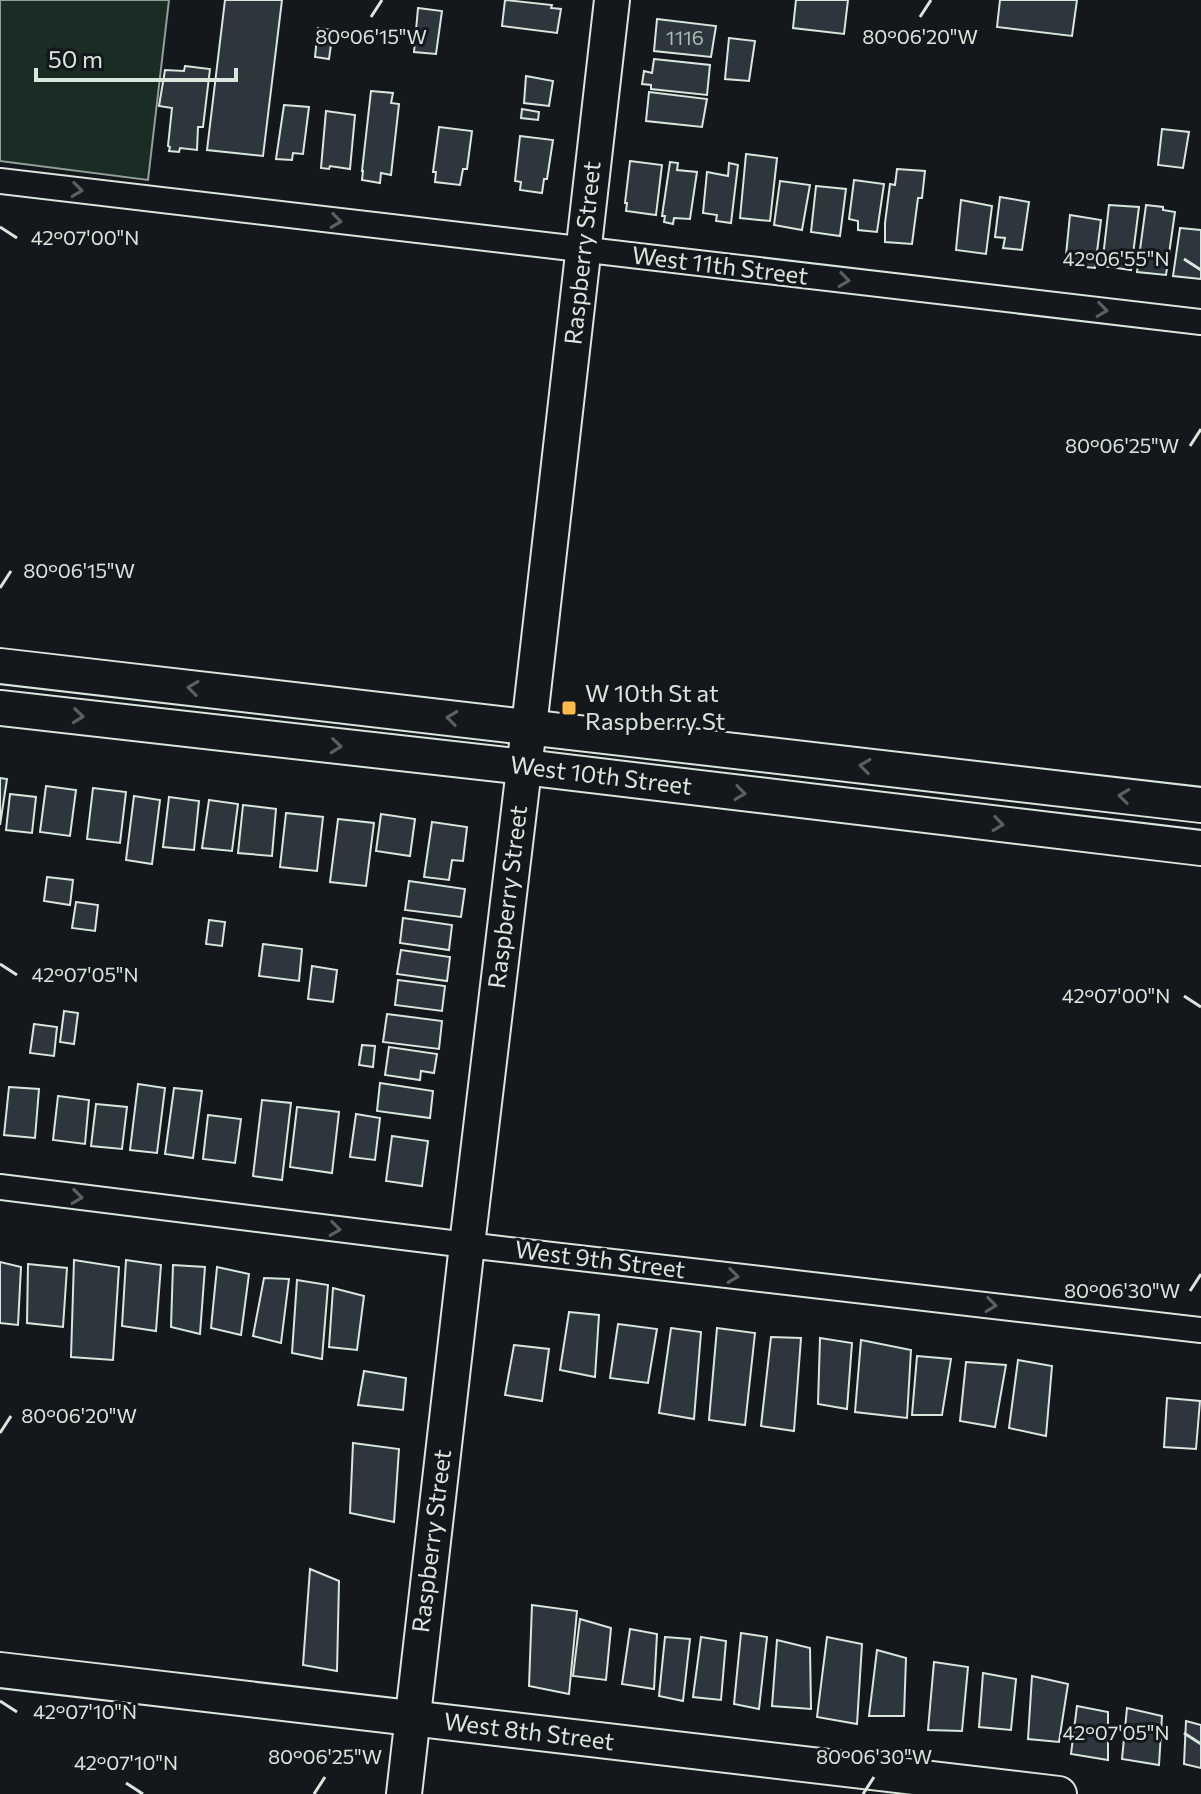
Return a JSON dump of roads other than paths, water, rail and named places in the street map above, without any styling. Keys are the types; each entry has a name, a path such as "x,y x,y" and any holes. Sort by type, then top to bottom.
{"street":[{"name":"Raspberry Street","path":"404,1794 612,0"},
{"name":"West 11th Street","path":"0,181 1201,322"},
{"name":"West 10th Street","path":"0,666 1201,805"},
{"name":"West 10th Street","path":"0,708 1201,848"},
{"path":"959,819 965,778"},
{"name":"West 9th Street","path":"0,1187 1201,1330"},
{"name":"West 8th Street","path":"0,1670 1059,1794"}],"place":[{"name":"W 10th St at Raspberry St","path":"569,708"}]}
